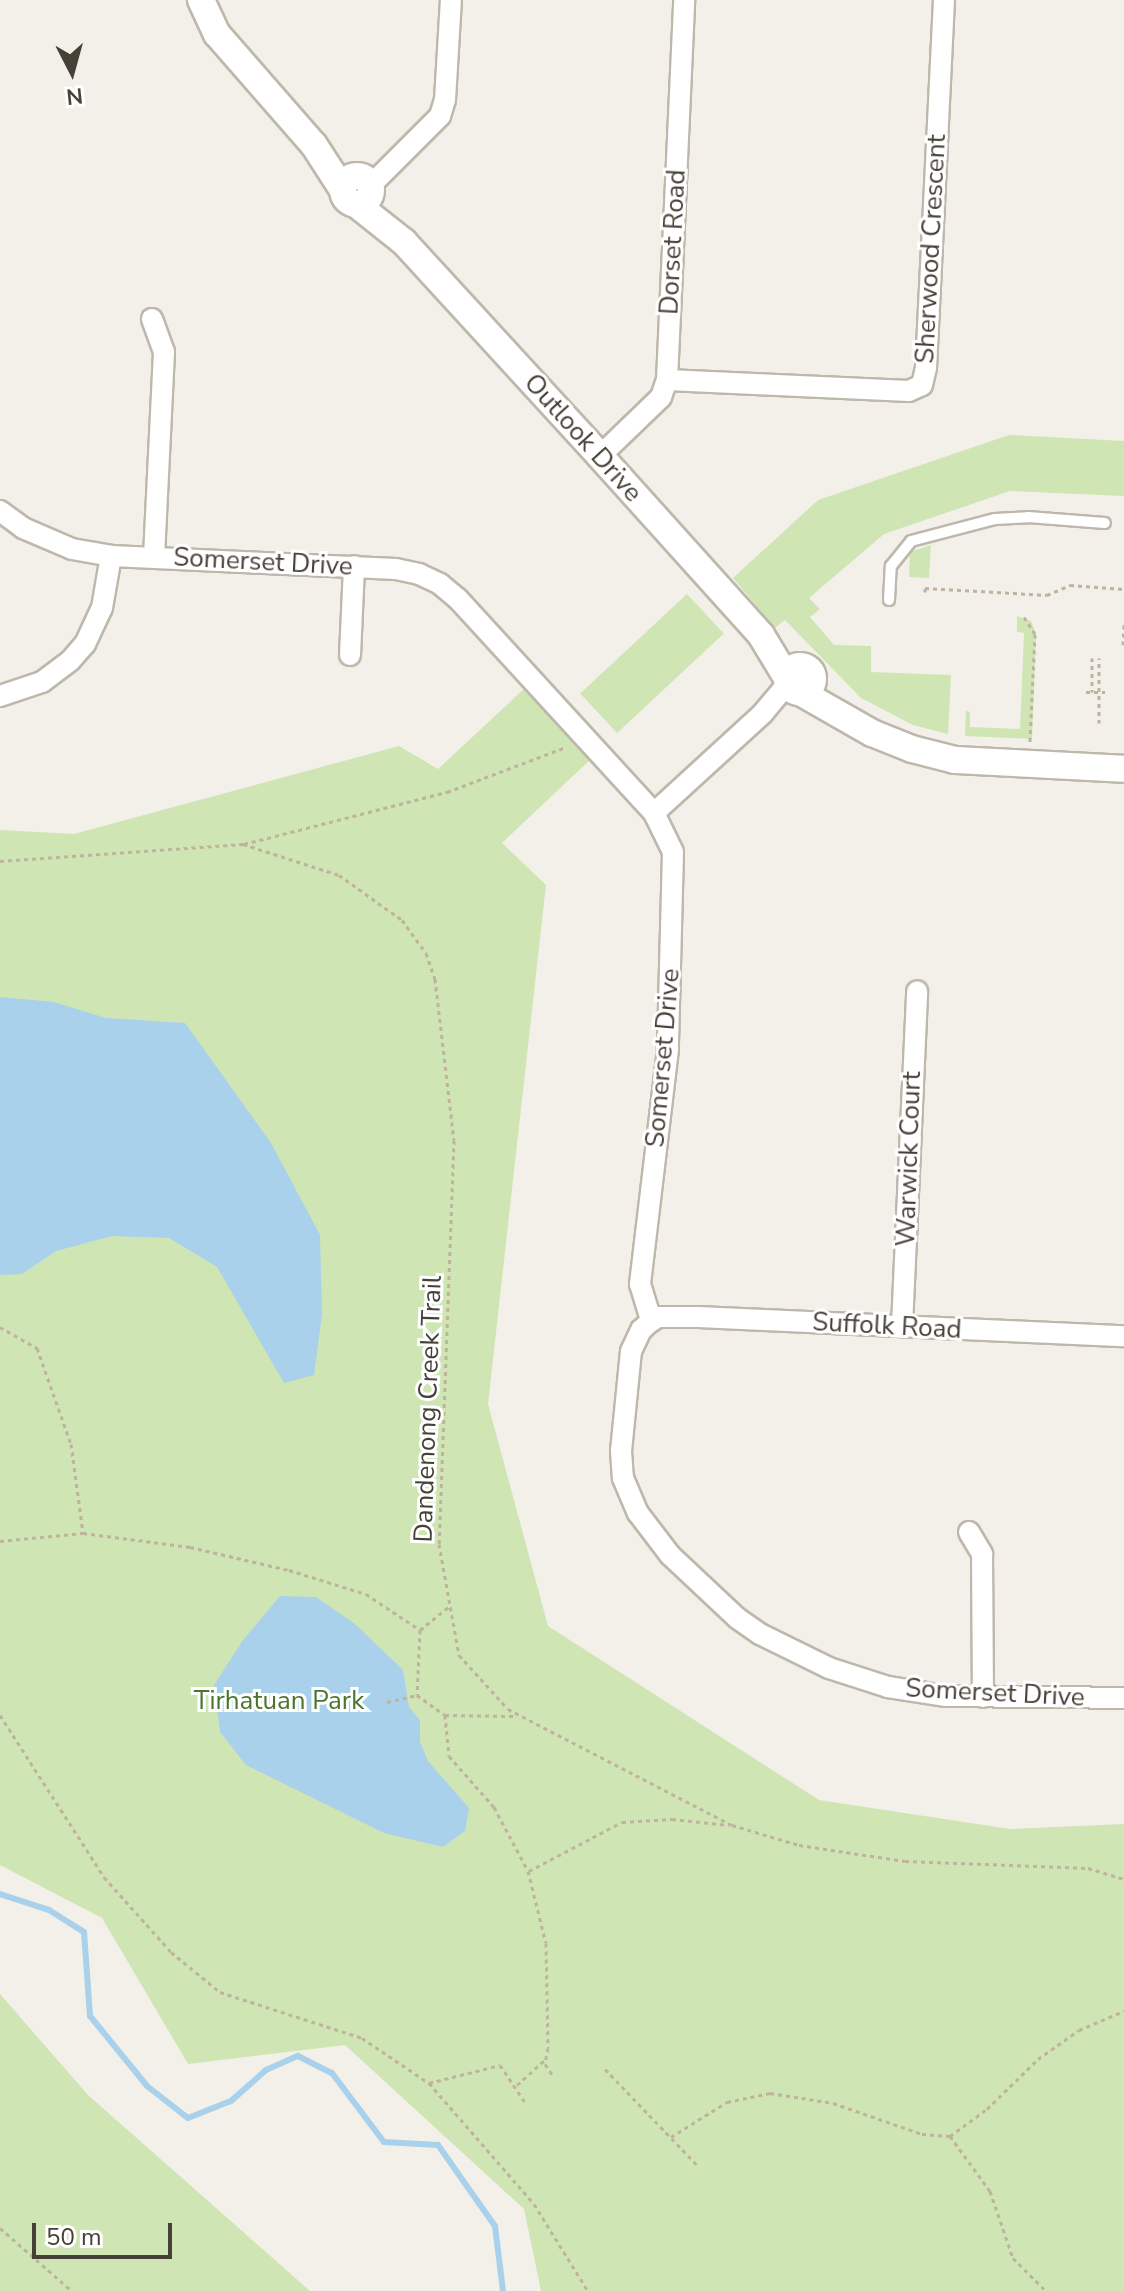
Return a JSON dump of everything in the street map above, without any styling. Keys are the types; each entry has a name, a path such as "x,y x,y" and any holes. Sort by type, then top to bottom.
{"street":[{"name":"Outlook Drive","path":"201,0 217,34 314,145 360,188 404,242 761,635 797,681 843,716 912,749 955,760 1124,769"},
{"path":"360,188 440,116 445,100 451,0"},
{"name":"Dorset Road","path":"667,380 684,0"},
{"name":"Sherwood Crescent","path":"667,380 909,391 922,385 926,368 944,0"},
{"path":"152,319 164,352 154,557"},
{"path":"600,456 661,397 667,380"},
{"name":"Somerset Drive","path":"0,511 23,528 72,549 111,556 396,569 440,584 587,736 654,813 673,852 675,873 668,1049 640,1284 651,1321 641,1330 631,1351 621,1451 628,1494 670,1555 711,1595 760,1634 829,1668 888,1687 983,1697 1124,1698"},
{"path":"0,696 42,682 70,661 85,644 102,608 111,556"},
{"path":"350,655 354,566"},
{"path":"654,813 797,681"},
{"name":"Warwick Court","path":"902,1326 917,991"},
{"name":"Suffolk Road","path":"651,1321 659,1317 698,1317 1124,1336"},
{"path":"969,1532 982,1554 983,1697"}],"lane":[{"path":"889,600 891,566 911,541 995,519 1028,517 1105,523"}],"path":[{"path":"925,592 925,588 1022,596 1047,595 1070,585 1124,589"},
{"path":"1024,617 1035,634 1030,742"},
{"path":"1123,645 1124,624"},
{"path":"1092,658 1092,692"},
{"path":"1099,658 1102,692 1099,723"},
{"path":"1086,692 1102,692"},
{"path":"243,844 447,792 587,736"},
{"name":"Dandenong Creek Trail","path":"0,861 243,844 339,875 402,920 426,953 435,979 454,1140 439,1544 459,1655 508,1709 732,1825 799,1845 905,1861 1088,1868 1124,1879"},
{"path":"0,1327 37,1348 71,1444 83,1533"},
{"path":"0,1541 83,1533 190,1547 289,1570 366,1594 420,1630"},
{"path":"417,1695 420,1630 450,1606"},
{"path":"387,1702 417,1695 445,1715 521,1716"},
{"path":"0,1715 104,1877 171,1952 220,1992 362,2038 429,2083 534,2204 588,2291"},
{"path":"445,1715 449,1756 494,1807 528,1871 546,1943 545,2064 553,2076"},
{"path":"528,1871 622,1822 672,1819 732,1825"},
{"path":"671,2137 727,2102 770,2093 833,2103 922,2134 950,2136 987,2109 1038,2059 1079,2030 1124,2011"},
{"path":"517,2085 546,2058"},
{"path":"429,2083 500,2065 517,2085 525,2102"},
{"path":"605,2069 696,2164"},
{"path":"950,2136 990,2191 1013,2258 1046,2291"},
{"path":"0,2228 72,2291"}],"green space":[{"path":"1009,435 1124,441 1124,496 1010,491 884,534 809,598 820,609 810,617 834,645 871,646 871,672 951,675 948,734 913,725 861,698 785,620 775,628 733,578 818,500"},
{"path":"931,545 929,578 909,577 910,552"},
{"path":"687,594 724,633 617,733 580,694"},
{"path":"1017,616 1031,621 1036,634 1032,739 965,736 966,711 970,712 970,727 1020,729 1024,633 1017,632"},
{"name":"Tirhatuan Park","path":"526,687 592,758 502,843 546,885 488,1404 548,1626 819,1800 1010,1829 1124,1824 1124,2291 541,2291 524,2209 345,2045 188,2064 102,1918 0,1865 0,830 74,834 399,746 438,769"},
{"path":"0,1994 88,2095 310,2291 0,2291"}],"water":[{"path":"0,997 54,1002 106,1018 185,1023 271,1143 320,1235 322,1314 314,1375 284,1383 217,1267 169,1238 112,1236 56,1251 22,1274 0,1275"},
{"path":"280,1596 316,1597 355,1624 403,1670 409,1707 420,1720 420,1742 428,1761 469,1808 465,1831 443,1847 384,1833 246,1765 220,1732 214,1685 243,1640"}],"waterway":[{"path":"0,1894 49,1910 84,1932 90,2016 147,2086 188,2118 231,2101 266,2070 298,2056 332,2073 384,2142 438,2145 495,2226 503,2291"}]}
